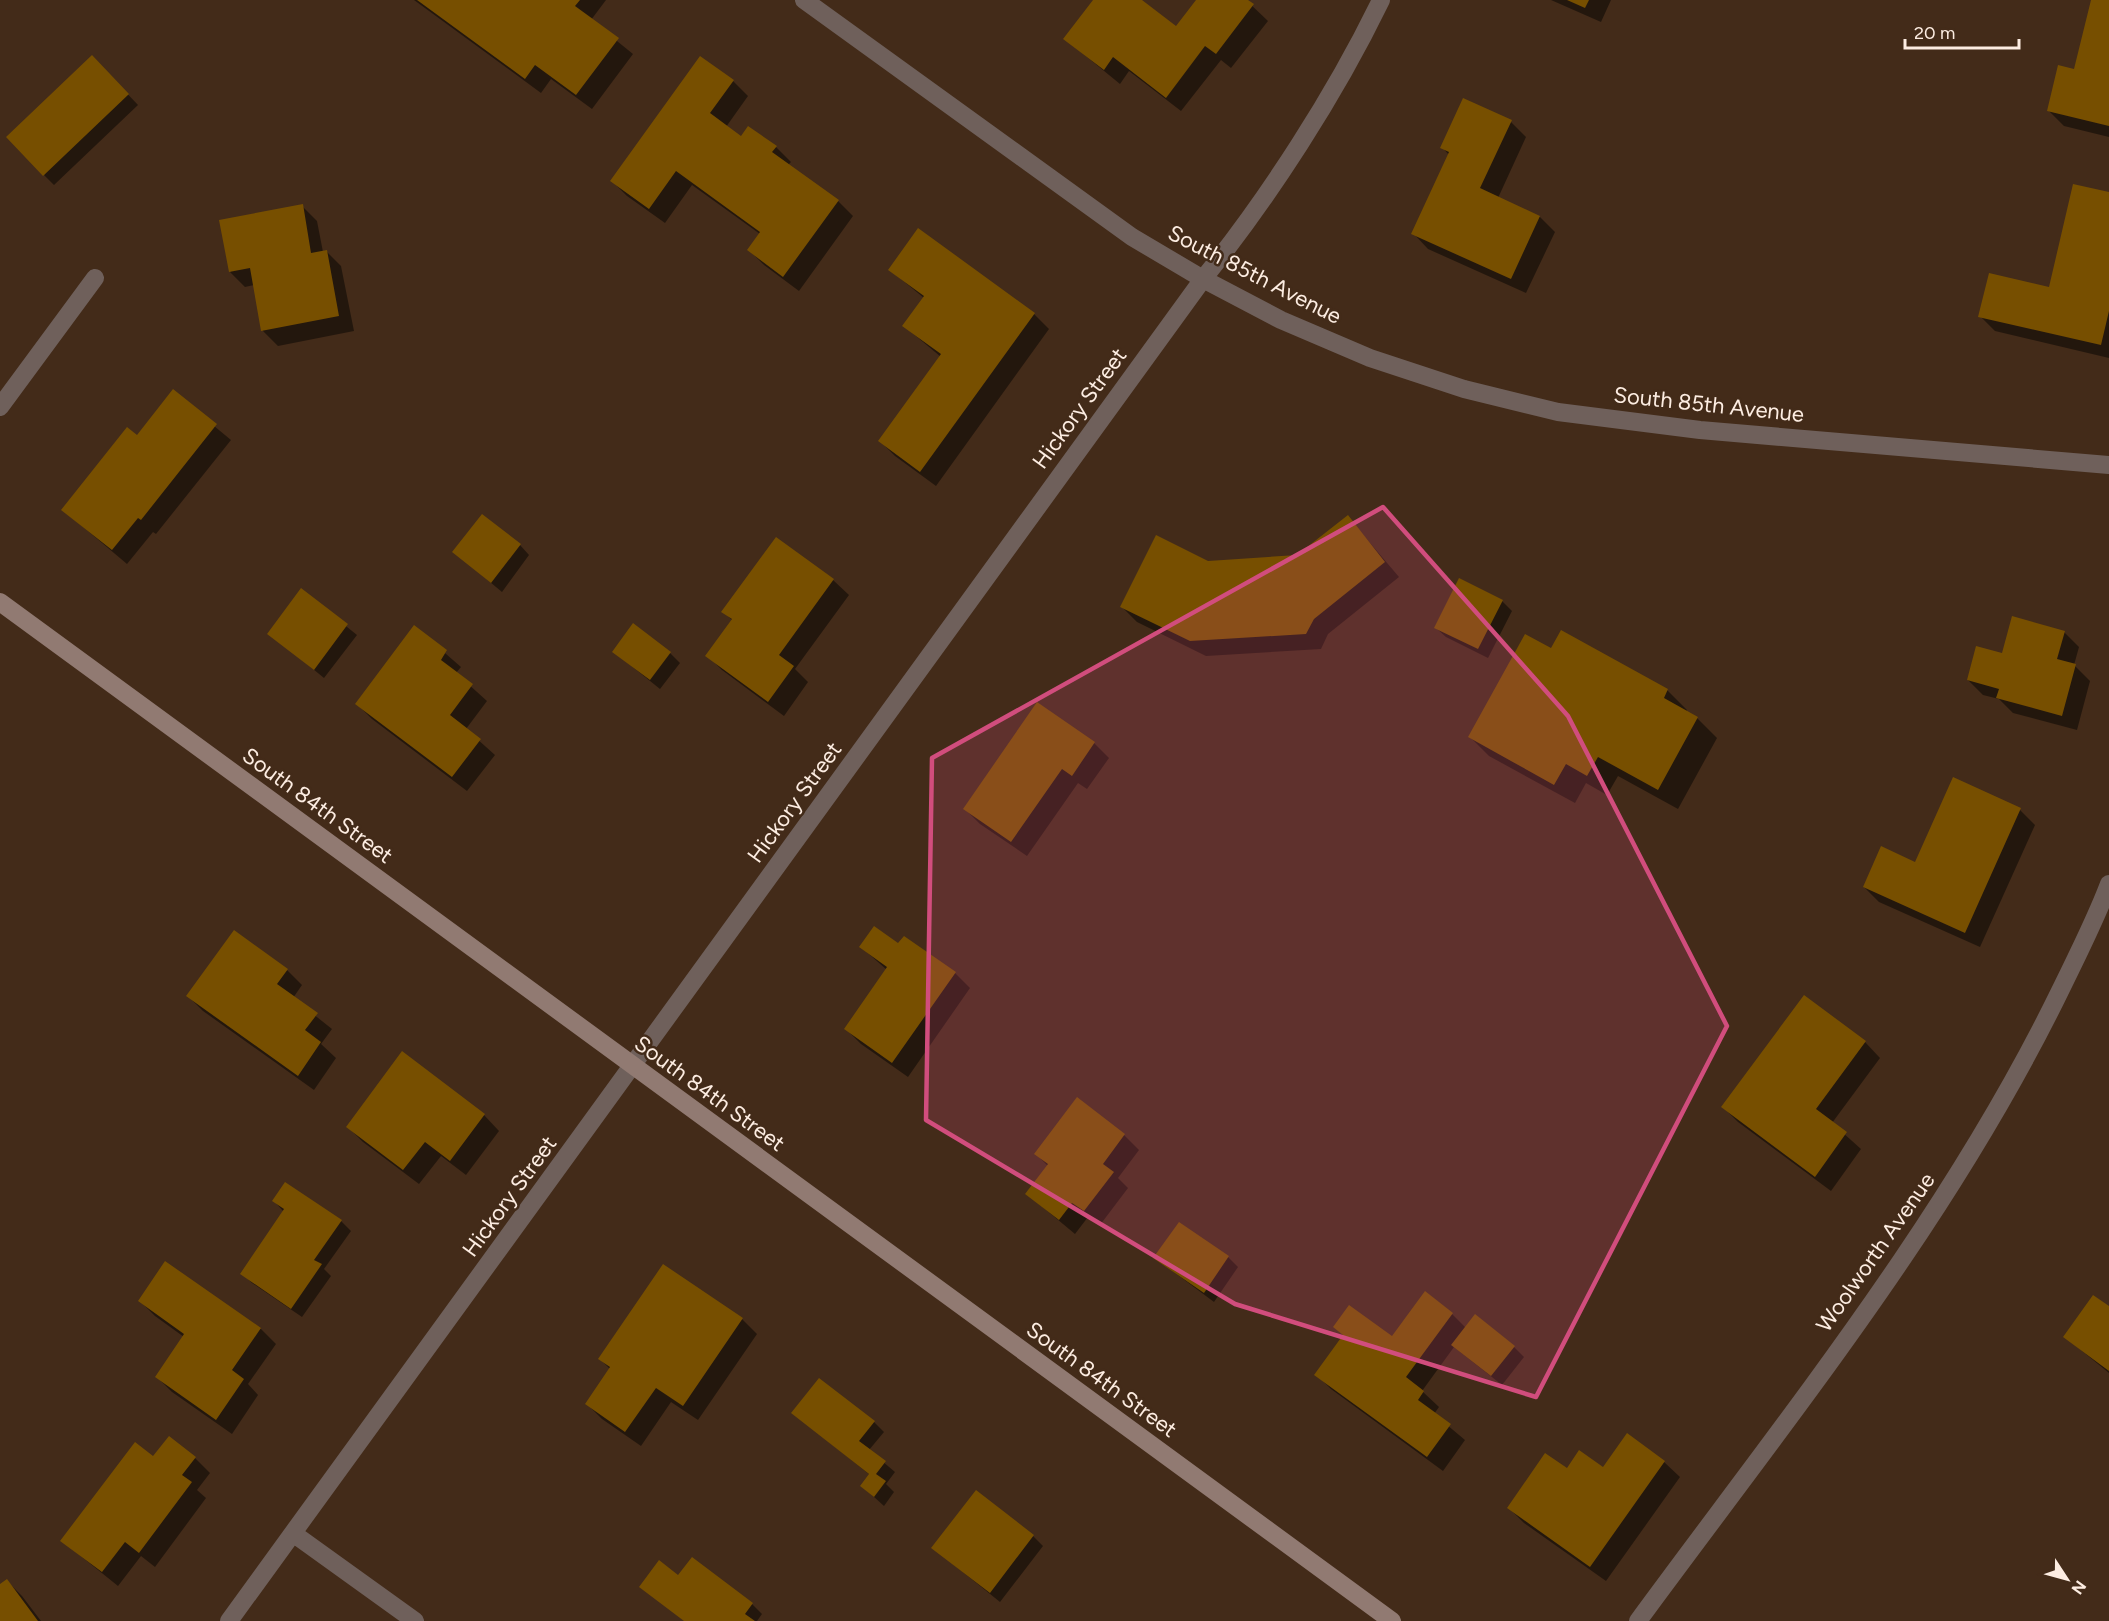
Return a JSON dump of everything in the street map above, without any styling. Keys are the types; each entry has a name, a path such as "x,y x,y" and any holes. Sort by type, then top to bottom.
{"main road":[{"name":"South 84th Street","path":"0,602 1392,1621"}],"street":[{"name":"South 85th Avenue","path":"804,0 1132,237 1203,279 1281,320 1370,358 1464,389 1558,412 1700,430 2109,465"},
{"name":"Hickory Street","path":"229,1621 1203,279 1240,233 1328,98 1381,0"},
{"path":"0,407 95,278"},
{"name":"Woolworth Avenue","path":"1638,1621 1886,1283 1963,1167 2030,1052 2098,912 2109,884"},
{"path":"294,1534 415,1621"}],"highlighted area":[{"path":"1383,507 1568,716 1727,1026 1536,1397 1235,1304 926,1120 932,758"}],"building":[{"path":"417,0 580,0 575,6 619,38 576,95 535,65 525,79"},
{"path":"1093,0 1142,0 1176,26 1196,0 1248,0 1254,4 1216,54 1205,46 1166,98 1113,57 1104,70 1063,39"},
{"path":"1567,0 1589,0 1585,8"},
{"path":"2091,0 2109,0 2109,126 2047,111 2058,65 2074,69"},
{"path":"92,55 129,94 43,176 6,137"},
{"path":"700,56 734,80 710,113 741,136 748,126 777,146 772,152 839,200 783,277 747,250 760,232 676,171 649,209 610,181"},
{"path":"1463,98 1512,120 1480,188 1540,216 1511,279 1411,234 1449,152 1440,148"},
{"path":"2073,184 2109,192 2109,311 2101,345 1978,317 1989,273 2049,287"},
{"path":"303,204 311,253 327,250 339,316 261,331 250,268 229,272 219,220"},
{"path":"918,228 1035,313 920,472 878,441 941,354 902,326 924,296 888,270"},
{"path":"173,389 217,424 141,520 138,518 112,550 61,510 127,427 137,435"},
{"path":"482,514 521,544 491,583 452,552"},
{"path":"1348,515 1385,562 1314,619 1306,634 1190,641 1120,607 1156,535 1208,561 1297,555"},
{"path":"776,537 834,579 779,655 794,666 768,702 705,656 732,619 721,612"},
{"path":"1459,578 1503,600 1478,649 1434,628"},
{"path":"301,588 348,624 314,670 267,634"},
{"path":"2012,616 2065,631 2057,659 2076,664 2062,716 1996,698 1999,689 1967,680 1976,646 2002,653"},
{"path":"633,623 671,652 650,680 612,652"},
{"path":"414,625 447,650 441,660 473,684 450,715 481,739 452,777 355,704"},
{"path":"1561,630 1668,689 1664,698 1698,717 1658,790 1598,757 1587,776 1566,764 1554,785 1468,737 1525,634 1551,648"},
{"path":"1037,702 1095,742 1072,776 1062,769 1011,842 963,809"},
{"path":"1953,777 2021,808 1965,933 1863,887 1881,846 1915,862"},
{"path":"874,926 898,943 904,936 956,972 892,1063 844,1029 887,967 859,947"},
{"path":"234,930 288,969 277,984 318,1013 305,1030 321,1042 298,1076 186,996"},
{"path":"1804,995 1866,1041 1816,1109 1847,1132 1815,1177 1721,1107"},
{"path":"402,1051 485,1114 450,1161 425,1142 403,1170 346,1127"},
{"path":"1077,1097 1125,1134 1103,1164 1114,1172 1084,1211 1072,1203 1059,1220 1025,1194 1048,1164 1034,1154"},
{"path":"285,1182 342,1220 314,1260 322,1264 291,1309 240,1274 284,1209 272,1201"},
{"path":"1179,1222 1229,1256 1204,1293 1153,1258"},
{"path":"165,1261 261,1328 232,1370 244,1379 216,1420 155,1377 184,1334 138,1301"},
{"path":"663,1264 743,1318 683,1406 656,1388 625,1432 585,1404 610,1367 598,1359"},
{"path":"1425,1291 1453,1313 1406,1377 1424,1391 1418,1400 1451,1424 1427,1457 1314,1375 1343,1335 1333,1327 1349,1305 1392,1336"},
{"path":"2093,1295 2109,1306 2109,1371 2063,1337"},
{"path":"1475,1314 1515,1346 1491,1376 1451,1345"},
{"path":"819,1378 875,1421 859,1441 886,1461 876,1474 886,1481 874,1497 860,1486 869,1474 791,1413"},
{"path":"1627,1433 1665,1461 1590,1567 1507,1508 1545,1453 1567,1468 1579,1450 1603,1467"},
{"path":"169,1436 196,1457 182,1475 192,1482 139,1553 125,1542 102,1572 60,1541 135,1442 153,1456"},
{"path":"976,1490 1034,1535 990,1593 931,1548"},
{"path":"692,1557 753,1603 745,1614 755,1621 684,1621 639,1587 659,1560 678,1575"},
{"path":"7,1579 38,1621 0,1621 0,1584"}]}
